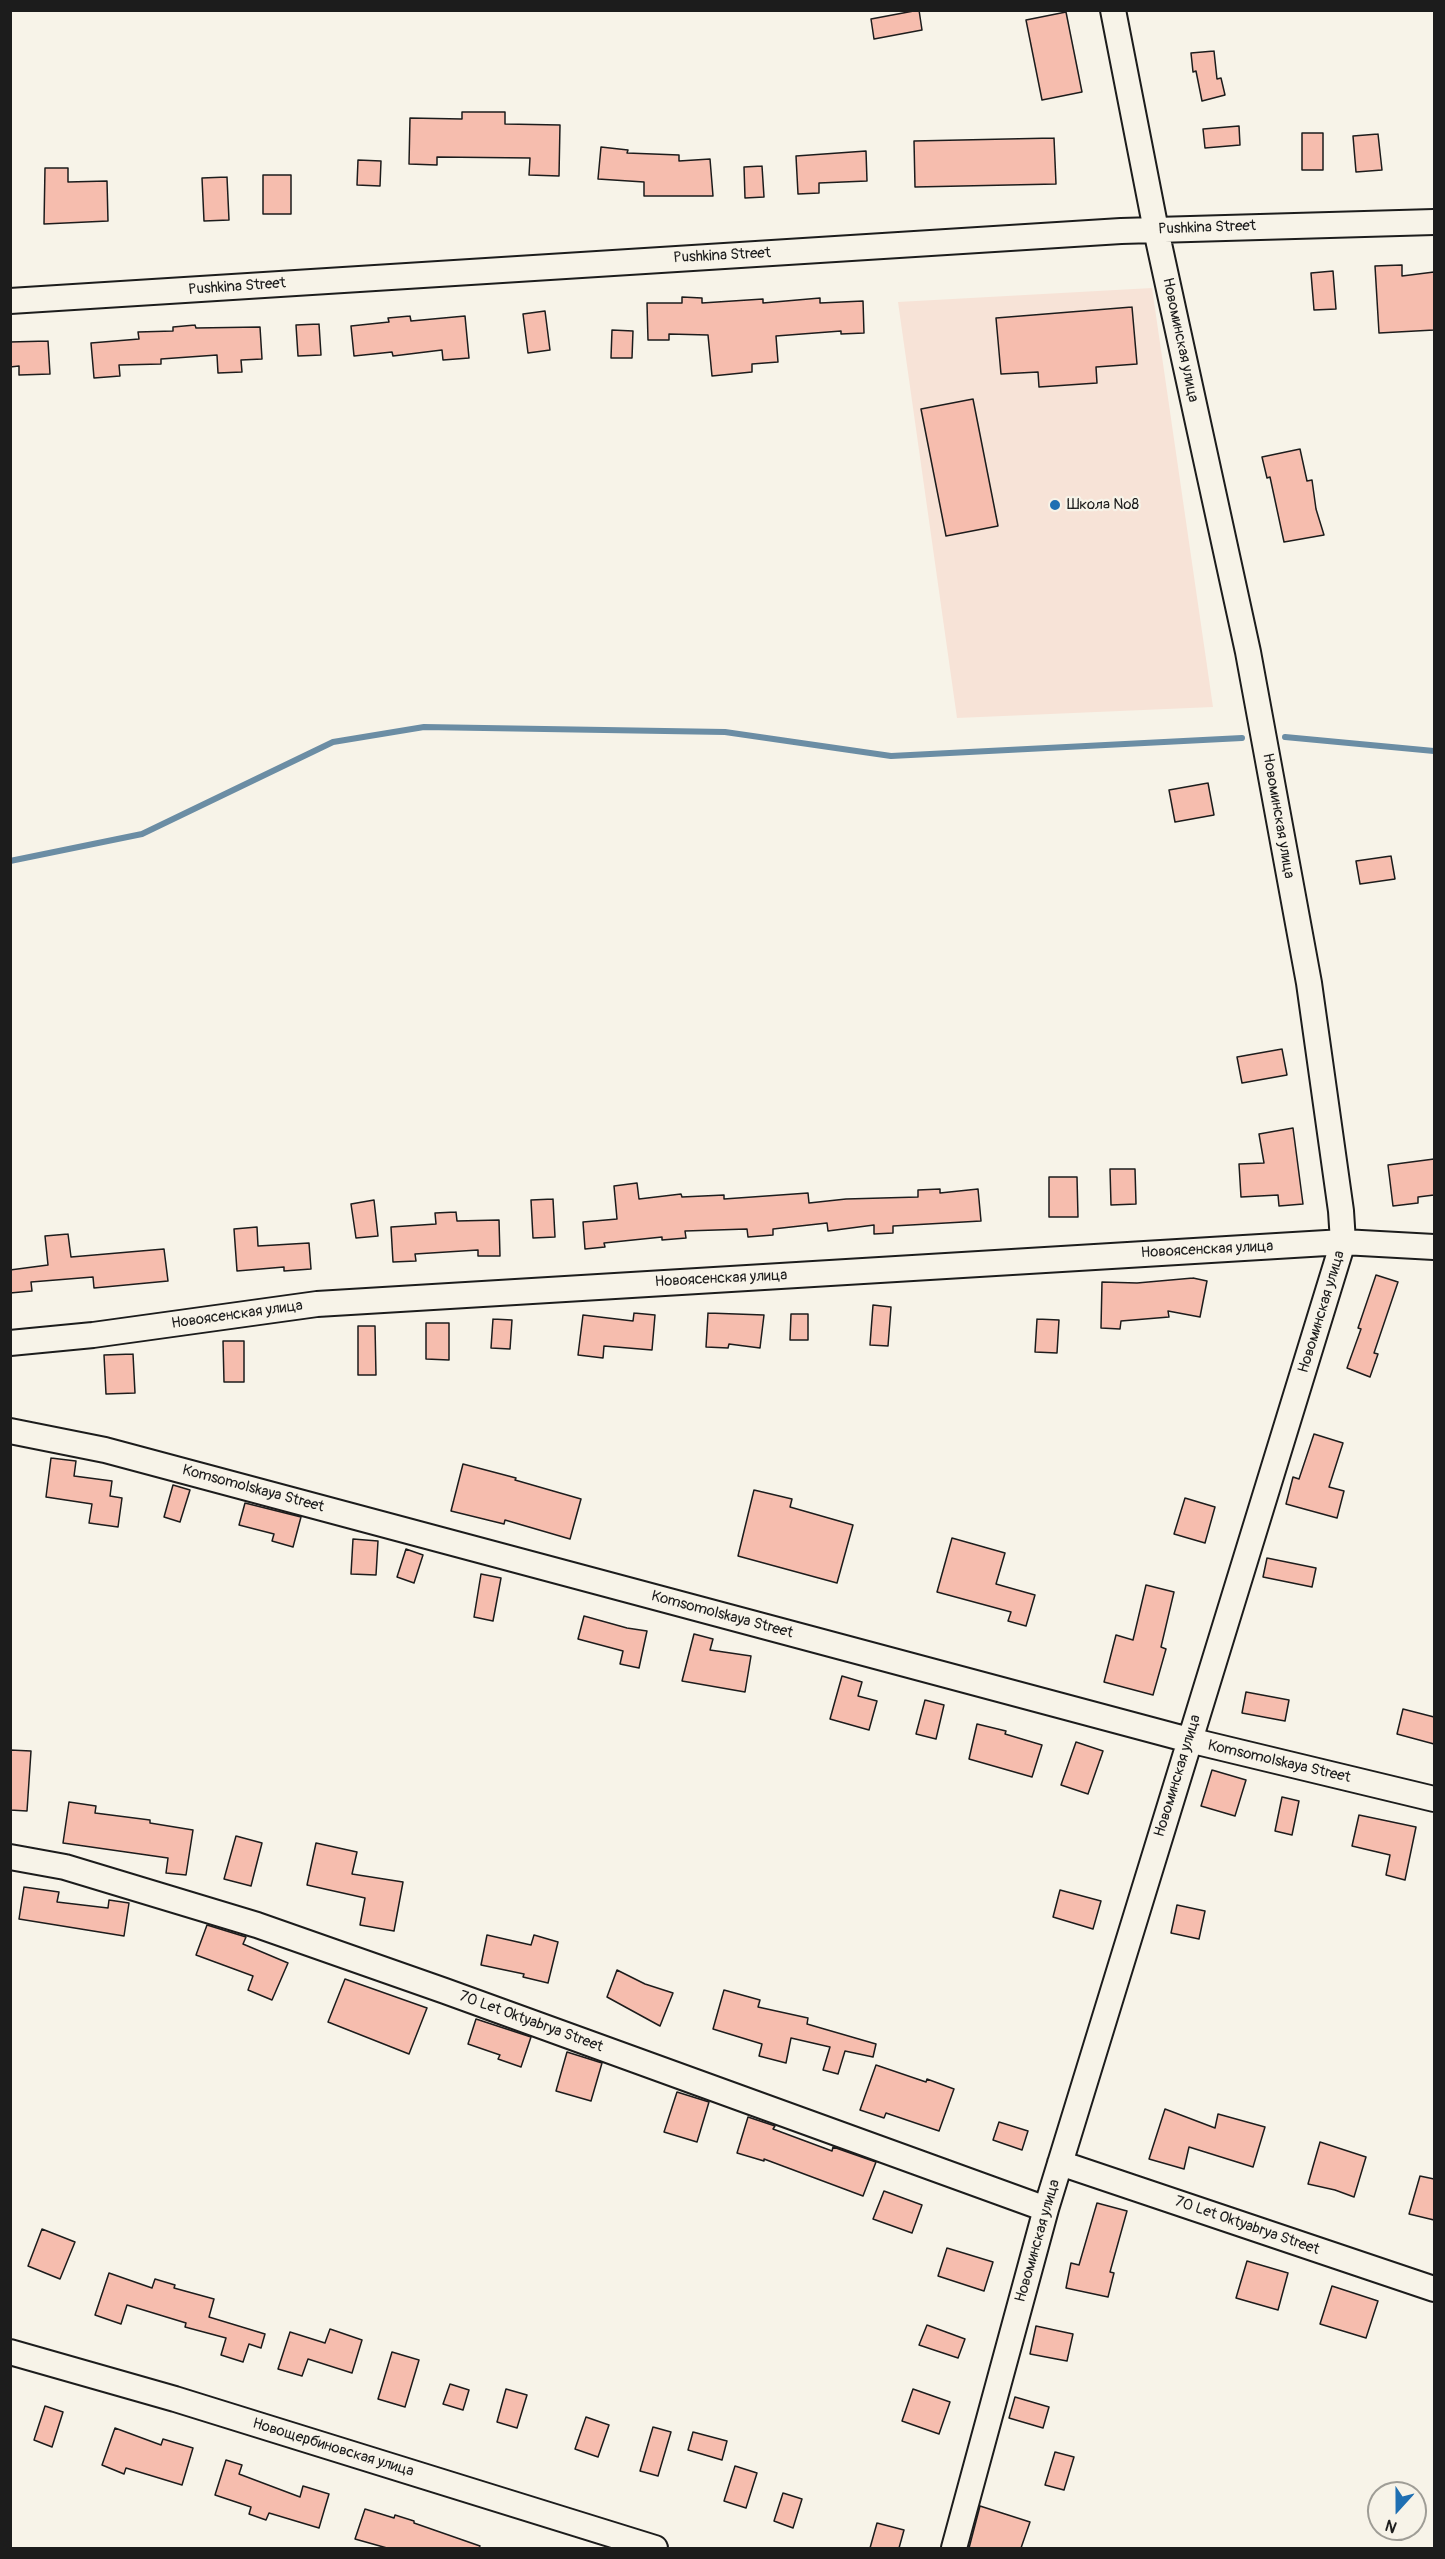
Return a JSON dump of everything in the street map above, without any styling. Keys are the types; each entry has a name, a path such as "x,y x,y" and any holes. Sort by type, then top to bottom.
{"street":[{"name":"Новоминская улица","path":"954,2548 1046,2209 1343,1242 1341,1211 1309,983 1248,652 1156,230 1113,10"},
{"name":"Pushkina Street","path":"10,301 1156,230 1434,222"},
{"name":"Новоясенская улица","path":"10,1343 93,1335 317,1304 1343,1242 1434,1247"},
{"name":"Komsomolskaya Street","path":"10,1431 105,1450 1189,1740 1434,1799"},
{"name":"70 Let Oktyabrya Street","path":"10,1857 64,1867 257,1925 1046,2209"},
{"name":"70 Let Oktyabrya Street","path":"1060,2163 1434,2289"},
{"name":"Новощербиновская улица","path":"10,2352 175,2399 655,2548"}],"shaded area":[{"name":"Школа №8","path":"1152,288 1213,707 957,718 898,302"}],"building":[{"path":"919,10 922,30 874,39 871,19"},
{"path":"1066,12 1082,92 1042,100 1026,20"},
{"path":"1214,51 1217,79 1221,78 1225,95 1202,101 1196,71 1193,72 1191,53"},
{"path":"462,112 505,112 505,124 560,125 559,176 529,175 530,158 437,157 437,165 409,164 410,118 462,119"},
{"path":"1239,126 1240,145 1205,148 1203,129"},
{"path":"1302,133 1323,133 1323,170 1302,170"},
{"path":"1378,134 1382,170 1356,172 1353,136"},
{"path":"1054,138 1056,184 915,187 914,141"},
{"path":"601,147 628,150 627,153 679,155 679,161 710,159 713,196 644,196 644,182 598,179"},
{"path":"866,151 867,181 819,183 819,193 798,194 796,156"},
{"path":"358,160 381,161 380,186 357,185"},
{"path":"762,166 764,197 745,198 744,167"},
{"path":"45,168 68,168 68,182 107,181 108,221 44,224"},
{"path":"263,175 291,175 291,214 263,214"},
{"path":"227,177 229,220 204,221 202,178"},
{"path":"1402,265 1402,276 1434,272 1434,330 1379,333 1375,266"},
{"path":"1333,271 1336,309 1314,310 1311,273"},
{"path":"682,297 702,298 702,303 763,299 763,303 820,298 820,303 863,301 864,333 841,334 841,331 776,336 778,362 752,364 752,372 712,376 708,335 669,334 669,340 648,340 647,303 682,303"},
{"path":"1132,307 1137,364 1096,367 1097,383 1039,387 1038,372 1001,374 996,318"},
{"path":"545,311 550,350 528,353 523,314"},
{"path":"410,316 411,321 465,316 469,358 443,360 442,350 393,356 392,352 354,356 351,326 389,322 388,318"},
{"path":"319,324 321,355 298,356 296,325"},
{"path":"195,325 196,328 260,327 262,359 241,360 242,372 218,373 217,355 161,359 161,364 119,365 120,376 94,378 91,343 139,339 138,332 173,331 173,327"},
{"path":"612,330 633,331 632,358 611,358"},
{"path":"48,341 50,374 19,375 19,366 10,367 10,342"},
{"path":"973,399 998,526 946,536 921,409"},
{"path":"1300,449 1307,481 1312,480 1316,509 1324,535 1284,542 1270,477 1267,478 1262,457"},
{"path":"1208,783 1214,815 1175,822 1169,790"},
{"path":"1391,856 1395,879 1360,884 1356,861"},
{"path":"1282,1049 1287,1075 1242,1083 1237,1057"},
{"path":"1293,1128 1303,1204 1279,1206 1278,1195 1241,1197 1239,1164 1264,1163 1259,1134"},
{"path":"1434,1159 1434,1195 1418,1197 1418,1203 1393,1206 1388,1165"},
{"path":"1110,1169 1135,1169 1136,1204 1111,1205"},
{"path":"1049,1177 1077,1177 1078,1217 1049,1217"},
{"path":"637,1183 639,1199 681,1194 682,1197 724,1195 724,1199 808,1193 809,1203 846,1199 918,1197 918,1190 940,1189 940,1193 978,1189 981,1221 893,1226 893,1233 874,1234 874,1225 828,1231 827,1223 773,1229 773,1235 748,1237 747,1229 685,1231 686,1238 662,1240 662,1237 604,1243 605,1247 585,1249 583,1222 617,1219 614,1186"},
{"path":"553,1199 555,1237 533,1238 531,1200"},
{"path":"374,1200 378,1236 356,1238 351,1204"},
{"path":"456,1212 457,1221 499,1220 500,1256 478,1256 478,1250 415,1254 416,1261 393,1262 391,1227 436,1224 435,1213"},
{"path":"257,1227 258,1246 309,1243 311,1269 284,1271 284,1267 237,1271 234,1229"},
{"path":"68,1234 71,1257 164,1249 168,1281 94,1288 93,1277 31,1282 32,1291 10,1293 10,1270 48,1265 45,1236"},
{"path":"1376,1275 1398,1282 1374,1353 1378,1354 1370,1377 1347,1368"},
{"path":"1193,1278 1207,1281 1200,1317 1168,1311 1169,1317 1121,1321 1120,1329 1101,1328 1102,1282 1137,1283"},
{"path":"873,1305 891,1307 888,1346 870,1345"},
{"path":"634,1313 655,1315 652,1350 604,1346 603,1358 578,1355 583,1315 633,1321"},
{"path":"708,1313 764,1315 760,1348 729,1344 728,1348 706,1347"},
{"path":"791,1314 808,1314 808,1340 790,1340"},
{"path":"493,1319 512,1320 510,1349 491,1348"},
{"path":"1037,1319 1059,1320 1057,1353 1035,1352"},
{"path":"426,1323 449,1323 449,1360 426,1359"},
{"path":"358,1326 375,1326 376,1375 358,1375"},
{"path":"223,1341 244,1341 244,1382 224,1382"},
{"path":"133,1354 135,1393 106,1394 104,1355"},
{"path":"1314,1434 1343,1443 1329,1487 1344,1491 1337,1518 1286,1504 1293,1477 1299,1479"},
{"path":"51,1458 76,1461 74,1476 112,1481 110,1496 122,1498 118,1527 89,1523 92,1504 46,1497"},
{"path":"463,1464 581,1499 570,1539 505,1520 504,1524 451,1511"},
{"path":"173,1485 190,1490 180,1522 164,1517"},
{"path":"754,1490 792,1499 790,1507 853,1525 837,1583 738,1556"},
{"path":"1185,1498 1215,1507 1205,1543 1174,1534"},
{"path":"245,1503 301,1517 293,1547 272,1541 274,1534 239,1525"},
{"path":"952,1538 1005,1553 996,1584 1035,1595 1026,1626 1008,1621 1011,1612 937,1592"},
{"path":"353,1539 378,1541 376,1575 351,1574"},
{"path":"406,1549 423,1555 414,1583 397,1577"},
{"path":"1267,1558 1316,1568 1312,1587 1263,1577"},
{"path":"481,1574 501,1578 493,1621 474,1617"},
{"path":"1146,1585 1174,1592 1161,1647 1166,1649 1153,1695 1104,1682 1116,1635 1133,1640"},
{"path":"584,1616 647,1631 639,1668 620,1664 623,1651 578,1639"},
{"path":"694,1634 713,1639 710,1650 751,1656 745,1692 682,1681"},
{"path":"842,1676 862,1682 858,1696 877,1701 869,1730 830,1719"},
{"path":"1246,1692 1289,1700 1285,1721 1242,1713"},
{"path":"925,1700 944,1705 936,1739 916,1734"},
{"path":"1403,1709 1434,1717 1434,1744 1397,1734"},
{"path":"977,1724 1006,1731 1005,1734 1042,1745 1032,1777 969,1759"},
{"path":"1076,1742 1103,1751 1088,1794 1061,1785"},
{"path":"10,1750 31,1751 27,1811 10,1810"},
{"path":"1212,1770 1246,1780 1235,1816 1201,1806"},
{"path":"1282,1797 1299,1801 1292,1835 1275,1831"},
{"path":"69,1802 96,1806 95,1813 150,1820 150,1823 193,1830 186,1875 166,1873 168,1858 63,1843"},
{"path":"1359,1815 1416,1827 1405,1880 1386,1875 1390,1855 1352,1846"},
{"path":"236,1836 262,1843 251,1886 224,1879"},
{"path":"316,1843 357,1852 352,1874 403,1882 394,1931 360,1925 365,1898 307,1885"},
{"path":"24,1887 59,1892 57,1902 108,1908 109,1900 129,1903 124,1936 19,1919"},
{"path":"1060,1890 1101,1901 1093,1929 1053,1917"},
{"path":"1177,1905 1205,1911 1199,1939 1171,1933"},
{"path":"207,1925 246,1937 243,1944 288,1963 272,2000 248,1990 253,1976 196,1955"},
{"path":"487,1935 531,1945 534,1935 558,1942 548,1983 523,1977 524,1974 481,1965"},
{"path":"617,1970 645,1984 673,1993 660,2026 607,1997"},
{"path":"345,1979 427,2008 409,2054 328,2022"},
{"path":"724,1990 760,2000 758,2007 808,2018 807,2024 876,2044 873,2057 845,2051 838,2074 823,2070 830,2047 791,2038 786,2063 759,2056 762,2044 713,2029"},
{"path":"476,2019 531,2037 521,2067 498,2059 500,2055 468,2044"},
{"path":"567,2052 602,2063 591,2101 556,2091"},
{"path":"876,2065 954,2089 939,2131 886,2113 884,2118 860,2110"},
{"path":"677,2092 709,2102 697,2142 664,2132"},
{"path":"1165,2109 1215,2128 1218,2114 1265,2127 1253,2167 1189,2147 1184,2169 1149,2159"},
{"path":"748,2117 832,2151 833,2147 876,2162 863,2196 764,2159 764,2161 737,2153"},
{"path":"999,2122 1028,2131 1022,2150 993,2140"},
{"path":"1320,2142 1366,2157 1354,2197 1308,2184"},
{"path":"1420,2176 1434,2179 1434,2220 1409,2214"},
{"path":"884,2191 922,2205 912,2233 873,2219"},
{"path":"1097,2203 1127,2211 1110,2272 1114,2273 1108,2297 1066,2288 1071,2263 1079,2265"},
{"path":"42,2229 75,2242 60,2279 28,2266"},
{"path":"947,2248 993,2262 984,2291 938,2276"},
{"path":"1247,2261 1288,2273 1278,2310 1236,2298"},
{"path":"109,2273 152,2288 155,2279 175,2285 174,2288 214,2299 209,2317 265,2334 261,2348 249,2344 243,2362 221,2355 226,2338 185,2327 186,2323 127,2305 121,2324 95,2315"},
{"path":"1332,2286 1378,2301 1366,2338 1320,2324"},
{"path":"927,2325 965,2339 958,2358 919,2345"},
{"path":"1036,2326 1073,2334 1067,2361 1030,2354"},
{"path":"330,2329 362,2340 352,2373 308,2359 302,2376 278,2369 290,2332 325,2343"},
{"path":"392,2352 419,2360 405,2407 378,2399"},
{"path":"450,2384 469,2390 463,2410 443,2404"},
{"path":"506,2389 527,2395 517,2428 497,2422"},
{"path":"913,2389 950,2402 939,2434 902,2421"},
{"path":"1015,2397 1049,2407 1043,2428 1009,2418"},
{"path":"45,2406 63,2412 52,2447 34,2440"},
{"path":"586,2417 609,2425 598,2457 575,2449"},
{"path":"653,2427 671,2432 658,2476 640,2471"},
{"path":"115,2428 161,2445 163,2439 193,2448 182,2485 126,2468 124,2474 102,2465"},
{"path":"693,2432 727,2441 722,2460 688,2450"},
{"path":"1055,2452 1074,2457 1064,2490 1045,2485"},
{"path":"226,2460 242,2465 239,2474 300,2497 303,2486 329,2494 319,2528 269,2513 266,2520 249,2514 251,2507 215,2495"},
{"path":"735,2466 757,2473 746,2508 724,2501"},
{"path":"783,2493 802,2499 793,2528 774,2521"},
{"path":"980,2506 1030,2522 1021,2548 969,2548"},
{"path":"365,2509 394,2518 395,2515 414,2521 414,2523 480,2546 479,2548 387,2548 355,2539"},
{"path":"877,2523 904,2530 899,2548 870,2548"}],"waterway":[{"path":"10,861 142,834 333,742 424,727 725,732 891,756 1242,738"},
{"path":"1285,737 1434,751"}],"place":[{"name":"Школа №8","path":"1055,505"}]}
